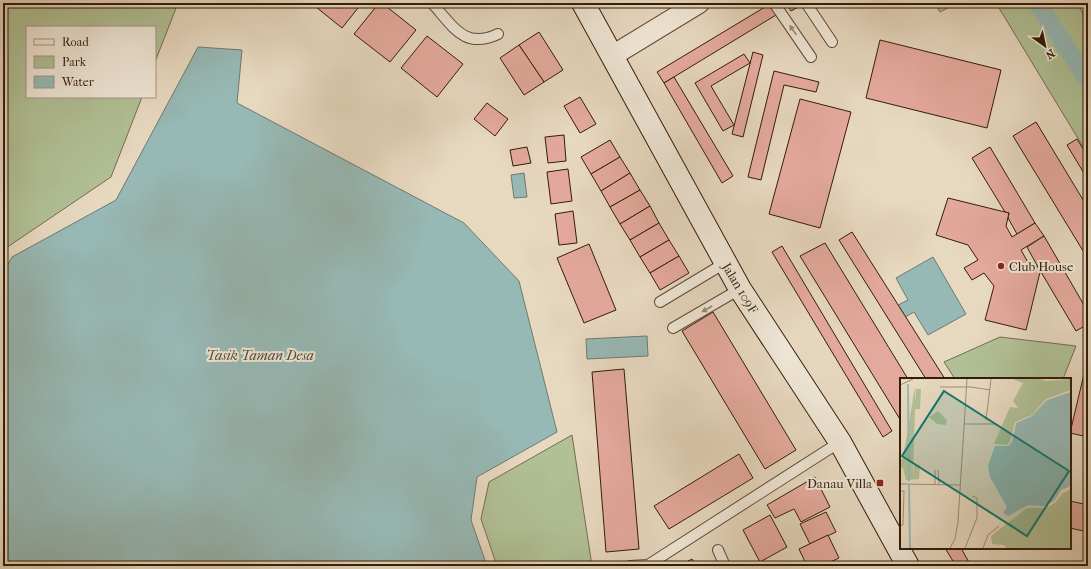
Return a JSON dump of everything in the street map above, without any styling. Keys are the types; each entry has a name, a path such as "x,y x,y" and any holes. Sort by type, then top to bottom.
{"street":[{"name":"Jalan 109F","path":"583,3 740,289 840,442 908,566"},
{"path":"612,56 699,3"}],"lane":[{"path":"432,3 463,36 475,40 486,40 498,34"},
{"path":"774,3 811,57"},
{"path":"806,3 832,42"},
{"path":"660,302 725,263"},
{"path":"673,328 740,289"},
{"path":"630,566 648,564 840,442"},
{"path":"718,550 725,566"}],"green space":[{"path":"3,3 178,3 156,59 156,26 26,26 26,98 142,98 111,177 3,250"},
{"path":"935,3 957,3 940,12"},
{"path":"996,3 1078,3 1088,26 1088,155"},
{"path":"1000,337 1076,346 1063,378 954,378 944,362"},
{"path":"572,435 592,566 497,566 481,519 489,482"}],"water":[{"name":"Tasik Taman Desa","path":"198,47 242,50 237,103 464,223 519,281 557,432 477,477 471,520 487,566 3,566 3,274 12,257 116,200"},
{"path":"524,173 527,197 514,198 511,175"},
{"path":"933,257 966,314 928,335 914,312 905,317 898,305 908,300 896,278"},
{"path":"647,336 648,356 587,359 586,339"}],"building":[{"path":"311,3 362,3 342,28"},
{"path":"379,3 382,3 416,30 390,62 354,34"},
{"path":"786,3 798,3 800,6 791,11"},
{"path":"770,4 776,15 664,83 657,72"},
{"path":"539,32 563,70 544,82 519,45"},
{"path":"427,36 463,64 437,97 401,68"},
{"path":"880,40 1001,70 987,128 866,98"},
{"path":"519,45 544,82 524,95 500,58"},
{"path":"753,52 763,55 743,137 732,134"},
{"path":"744,54 750,63 711,86 734,125 723,131 695,83"},
{"path":"774,71 819,82 816,92 784,85 761,180 748,177"},
{"path":"674,77 733,176 722,183 664,83"},
{"path":"580,97 596,124 580,133 564,106"},
{"path":"800,99 851,112 820,228 769,214"},
{"path":"487,103 508,119 495,136 474,119"},
{"path":"1036,122 1088,208 1088,259 1013,136"},
{"path":"564,135 566,161 548,163 545,137"},
{"path":"1077,139 1088,157 1088,180 1067,145"},
{"path":"610,140 620,157 591,174 581,157"},
{"path":"527,147 531,163 513,166 510,150"},
{"path":"990,147 1035,223 1017,234 1008,218 1009,213 1005,212 972,158"},
{"path":"620,157 630,173 601,191 591,174"},
{"path":"568,169 572,201 551,204 547,172"},
{"path":"630,173 640,190 610,207 601,191"},
{"path":"640,190 650,206 620,224 610,207"},
{"name":"Club House","path":"948,198 1009,213 1006,226 1012,237 1035,223 1044,236 1021,250 1029,264 1041,268 1026,330 985,320 994,286 984,273 972,280 964,268 978,260 968,245 936,235"},
{"path":"650,206 659,223 630,240 620,224"},
{"path":"573,211 577,243 559,245 555,214"},
{"path":"659,223 669,240 640,257 630,240"},
{"path":"852,232 944,378 925,378 839,240"},
{"path":"1044,236 1088,312 1088,324 1076,331 1041,272 1041,268 1038,267 1027,247"},
{"path":"669,240 679,256 650,273 640,257"},
{"path":"825,243 907,378 900,378 900,419 800,256"},
{"path":"589,244 616,310 584,323 557,258"},
{"path":"782,246 892,431 883,437 772,252"},
{"path":"679,256 689,273 660,290 650,273"},
{"path":"713,312 796,450 765,469 682,331"},
{"path":"1088,357 1088,437 1071,433"},
{"path":"624,369 639,549 606,552 592,372"},
{"path":"739,454 753,478 669,529 654,506"},
{"path":"815,477 830,507 801,522 794,509 775,518 767,505"},
{"path":"1071,501 1088,505 1088,532 1071,528"},
{"path":"826,512 836,532 810,544 800,524"},
{"path":"770,515 787,547 760,562 743,530"},
{"path":"828,535 839,558 822,566 807,566 799,549"},
{"path":"946,549 962,549 971,566 956,566"},
{"path":"692,559 696,566 679,566"},
{"path":"1088,560 1088,566 1078,566"},
{"path":"793,561 796,566 784,566"}],"waterway":[{"path":"1037,3 1088,80"}],"place":[{"name":"Club House","path":"1001,266"},
{"name":"Danau Villa","path":"880,483"}]}
